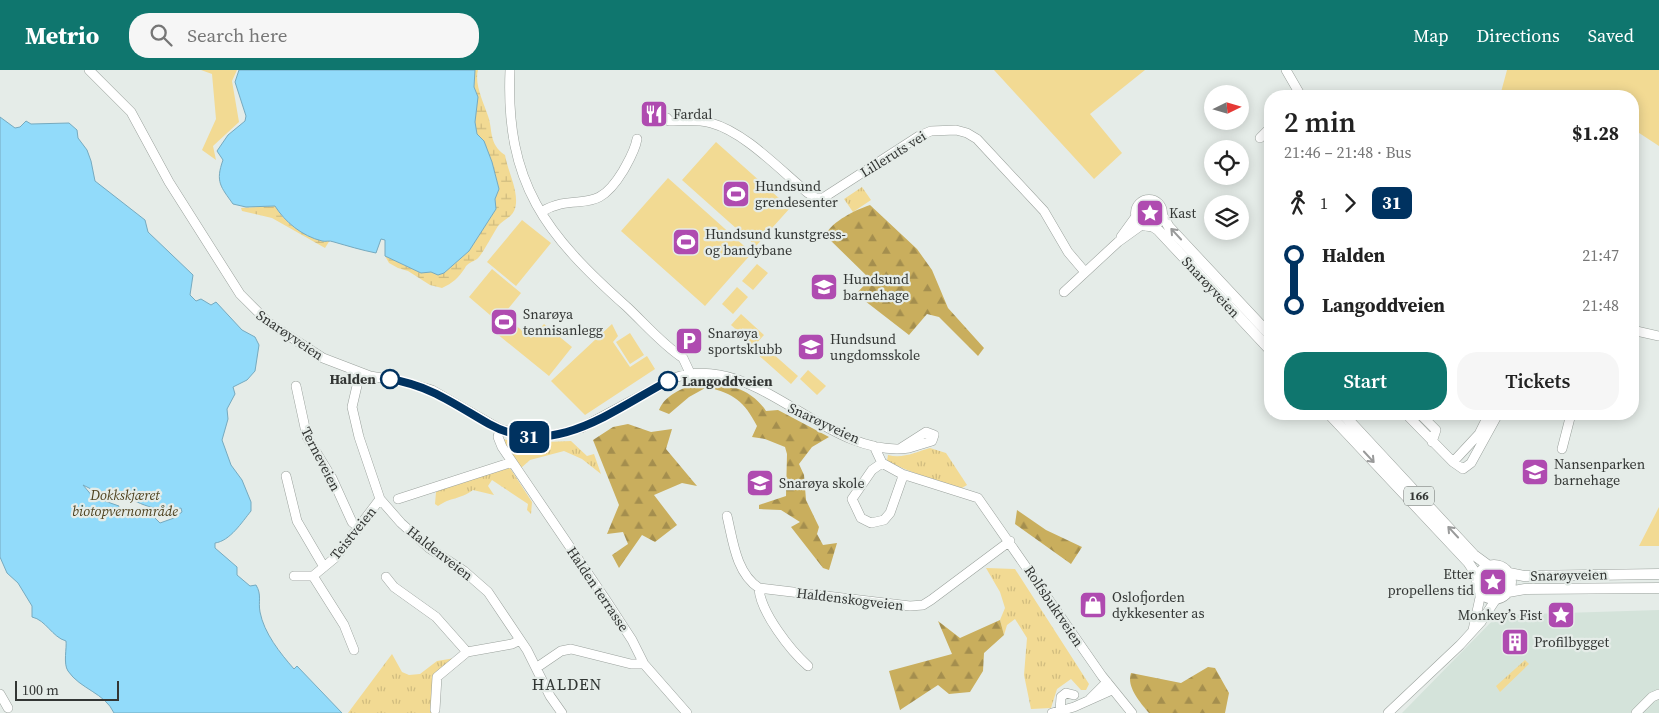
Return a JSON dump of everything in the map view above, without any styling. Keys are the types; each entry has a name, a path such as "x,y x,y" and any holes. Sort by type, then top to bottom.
{"main road":[{"path":"1151,201 1158,205 1162,215 1159,221 1148,225 1137,215 1140,204 1151,201"},
{"name":"Snarøyveien","path":"1162,215 1169,227 1264,330"},
{"name":"Snarøyveien","path":"1148,225 1158,230 1264,344"},
{"name":"166","path":"1335,420 1468,562 1478,577 1478,587 1481,593"},
{"name":"166","path":"1349,420 1474,555 1488,566 1498,565 1509,573"},
{"path":"1478,577 1482,570 1488,566"},
{"path":"1481,593 1488,598 1496,599 1508,592 1512,580 1509,573"},
{"name":"Snarøyveien","path":"1509,573 1524,576 1658,574"},
{"name":"Snarøyveien","path":"1508,592 1532,589 1656,588"}],"street":[{"name":"Snarøyveien","path":"89,70 131,112 169,182 228,278 246,302 268,323 301,346 334,364 360,373 432,390 500,429 516,434 537,437 569,432 597,421 664,383 687,374 716,373 736,379 836,432 874,446 906,447 924,439"},
{"path":"510,70 509,106 515,154 525,183 541,212 562,245 580,264 686,362 687,374"},
{"path":"1286,70 1298,90"},
{"name":"Lilleruts vei","path":"667,118 669,121 711,123 723,127 754,148 816,198 823,198 919,136 943,129 967,133 984,146 1044,211 1064,247 1085,272"},
{"path":"1260,138 1264,134"},
{"path":"541,212 556,204 590,202 602,197 613,187 633,152 638,139"},
{"path":"1064,292 1118,242 1137,215"},
{"path":"1118,242 1148,225"},
{"path":"1639,332 1659,336"},
{"name":"Haldenveien","path":"360,373 352,406 380,499 401,523 429,548 464,571 488,592 520,640 550,696 562,713"},
{"name":"Terneveien","path":"296,386 307,437 332,478 350,518 358,527"},
{"path":"1412,420 1432,442 1463,469 1467,467 1485,440 1495,420"},
{"path":"1426,420 1436,430 1432,442"},
{"path":"1453,462 1479,434 1486,420"},
{"path":"1562,449 1569,420"},
{"name":"Halden terrasse","path":"500,429 499,441 632,640 644,664 687,713"},
{"path":"874,446 882,463 902,474 897,496 884,520 871,523 861,518 855,510 852,499 872,470 882,463"},
{"path":"398,499 512,462"},
{"name":"Rolfsbuktveien","path":"902,474 978,498 1010,541 1109,686 1132,713"},
{"name":"Teistveien","path":"286,476 297,520 324,567"},
{"name":"Teistveien","path":"313,576 336,557 380,499"},
{"path":"727,516 738,561 750,582 759,588 760,597 778,629 796,655 808,666"},
{"name":"Haldenskogveien","path":"759,588 910,606 922,605 1010,541"},
{"path":"294,576 313,576 344,625 354,650"},
{"path":"386,577 394,587 436,618 468,652"},
{"path":"1473,630 1481,593"},
{"path":"1388,713 1456,650 1481,622 1496,599"},
{"path":"436,710 437,677 468,652 512,644 520,640"},
{"path":"536,668 561,652 571,649 631,664 644,664"},
{"path":"1056,712 1074,707 1109,686"},
{"path":"1056,712 1061,697 1066,693 1072,693 1074,696"},
{"path":"0,694 8,708"},
{"path":"1636,713 1652,697 1659,694"}],"shaded area":[{"path":"1659,610 1659,713 1402,713 1498,615"}],"green space":[{"path":"201,70 237,70 232,81 239,122 213,146 216,160 202,150 216,119 212,74"},
{"path":"475,70 478,70 478,87 493,141 505,155 515,191 516,203 514,212 500,223 479,257 467,265 455,280 442,288 430,285 408,271 389,263 385,256 421,273 431,272 438,275 444,273 469,251 496,209 495,199 499,189 492,162 484,141 477,134 475,122 478,97 474,87"},
{"path":"994,70 1145,70 1090,114 1122,153 1094,179"},
{"path":"1507,70 1659,70 1659,146 1639,133 1639,90 1502,90"},
{"name":"Hundsund grendesenter","path":"716,142 790,208 756,246 682,180"},
{"name":"Hundsund kunstgress- og bandybane","path":"668,178 752,253 705,306 621,231"},
{"path":"862,187 871,200 853,212 844,199"},
{"path":"870,205 917,249 932,270 948,308 984,348 978,356 939,317 927,314 909,335 856,294 870,279 825,235 833,225 851,213"},
{"path":"275,206 279,213 298,230 314,238 330,240 325,248 272,218 242,211 241,208"},
{"path":"522,220 551,243 516,286 487,262"},
{"path":"757,264 768,273 753,290 742,281"},
{"name":"Snarøya tennisanlegg","path":"492,269 521,293 503,315 531,338 544,324 572,347 549,376 491,329 497,321 469,297"},
{"path":"737,287 748,297 733,314 722,304"},
{"path":"741,314 764,335 754,346 731,325"},
{"path":"612,324 618,336 613,342 630,367 647,356 655,369 585,415 551,381"},
{"path":"630,333 644,355 630,364 616,342"},
{"path":"763,345 798,376 791,384 756,353"},
{"path":"808,370 826,386 817,395 800,379"},
{"path":"701,381 738,388 753,397 766,411 778,410 829,437 812,447 799,464 804,475 806,500 819,527 817,534 823,545 837,543 829,570 823,568 791,527 800,522 781,510 759,509 759,505 786,496 787,454 785,447 765,439 752,437 757,426 743,405 731,396 707,387 689,397 669,414 659,410 671,395"},
{"path":"628,424 651,432 672,429 666,449 697,486 682,483 654,495 677,525 655,542 642,535 619,568 612,555 628,544 623,532 607,534 619,505 593,440 613,427"},
{"path":"502,439 522,443 571,441 587,456 594,454 601,474 582,459 564,451 530,460 521,468"},
{"path":"930,448 946,453 967,485 962,488 943,483 887,461 888,455 904,456"},
{"path":"510,468 532,502 531,514 527,510 528,504 492,480 488,486 494,495 473,490 438,506 435,504 436,492 444,487 472,477"},
{"path":"1659,507 1659,546 1639,546"},
{"path":"1017,510 1046,530 1082,547 1071,564 1015,524"},
{"path":"986,568 1015,569 1089,684 1086,690 1081,690 1071,679 1057,689 1051,708 1031,709 1024,675 1027,638 1015,619 1007,625 1004,635 1000,620 1005,608 1000,592"},
{"path":"1494,571 1502,574 1505,582 1502,590 1494,593 1486,590 1483,582 1486,574"},
{"path":"1000,620 1004,635 984,653 983,671 970,692 949,694 938,685 900,710 889,671 952,654 938,621 960,638"},
{"path":"392,654 402,672 409,675 420,674 437,661 461,657 432,678 433,713 348,713"},
{"path":"1525,660 1529,664 1500,692 1496,686"},
{"path":"1208,667 1215,668 1229,693 1225,713 1149,713 1132,689 1131,673 1181,683"}],"water":[{"path":"239,70 475,70 474,87 478,97 475,122 477,134 484,141 499,189 495,199 496,209 469,251 444,273 438,275 431,272 421,273 385,256 385,240 381,239 376,253 332,241 322,241 308,236 295,228 275,206 246,207 233,204 225,193 219,179 223,160 217,151 228,135 245,121 246,116 235,82"},
{"path":"0,117 15,128 20,127 26,121 31,124 69,123 77,130 78,138 87,150 95,181 145,220 148,232 193,275 190,295 196,301 201,299 211,305 216,302 242,330 255,337 259,345 255,371 247,380 233,387 235,394 227,409 228,419 222,440 231,465 242,480 251,502 251,511 231,535 215,543 215,548 237,567 237,575 250,586 256,585 259,592 262,620 265,628 283,656 294,669 297,666 342,713 114,713 105,701 79,682 68,671 65,660 66,641 57,636 41,621 32,617 32,606 18,583 7,573 0,557","holes":["83,485 93,490 117,495 118,492 148,506 165,510 181,508 182,512 174,518 160,523 154,517 118,510 119,506 93,497"]}],"bus line":[{"name":"31","path":"390,379 432,390 500,429 516,434 537,437 560,435 581,428 668,381"}],"place":[{"name":"Fardal","path":"654,114"},
{"name":"Hundsund grendesenter","path":"736,194"},
{"name":"Kast","path":"1150,213"},
{"name":"Hundsund kunstgress- og bandybane","path":"686,242"},
{"name":"Hundsund barnehage","path":"824,287"},
{"name":"Snarøya tennisanlegg","path":"504,322"},
{"name":"Snarøya sportsklubb","path":"689,341"},
{"name":"Hundsund ungdomsskole","path":"811,347"},
{"name":"Halden","path":"390,379"},
{"name":"Langoddveien","path":"668,381"},
{"name":"Nansenparken barnehage","path":"1535,472"},
{"name":"Snarøya skole","path":"760,483"},
{"name":"Etter propellens tid","path":"1493,582"},
{"name":"Oslofjorden dykkesenter as","path":"1093,605"},
{"name":"Monkey’s Fist","path":"1561,615"},
{"name":"Profilbygget","path":"1515,642"}],"district":[{"name":"HALDEN","path":"567,684"}],"park label":[{"name":"Dokkskjæret biotopvernområde","path":"125,504"}]}
